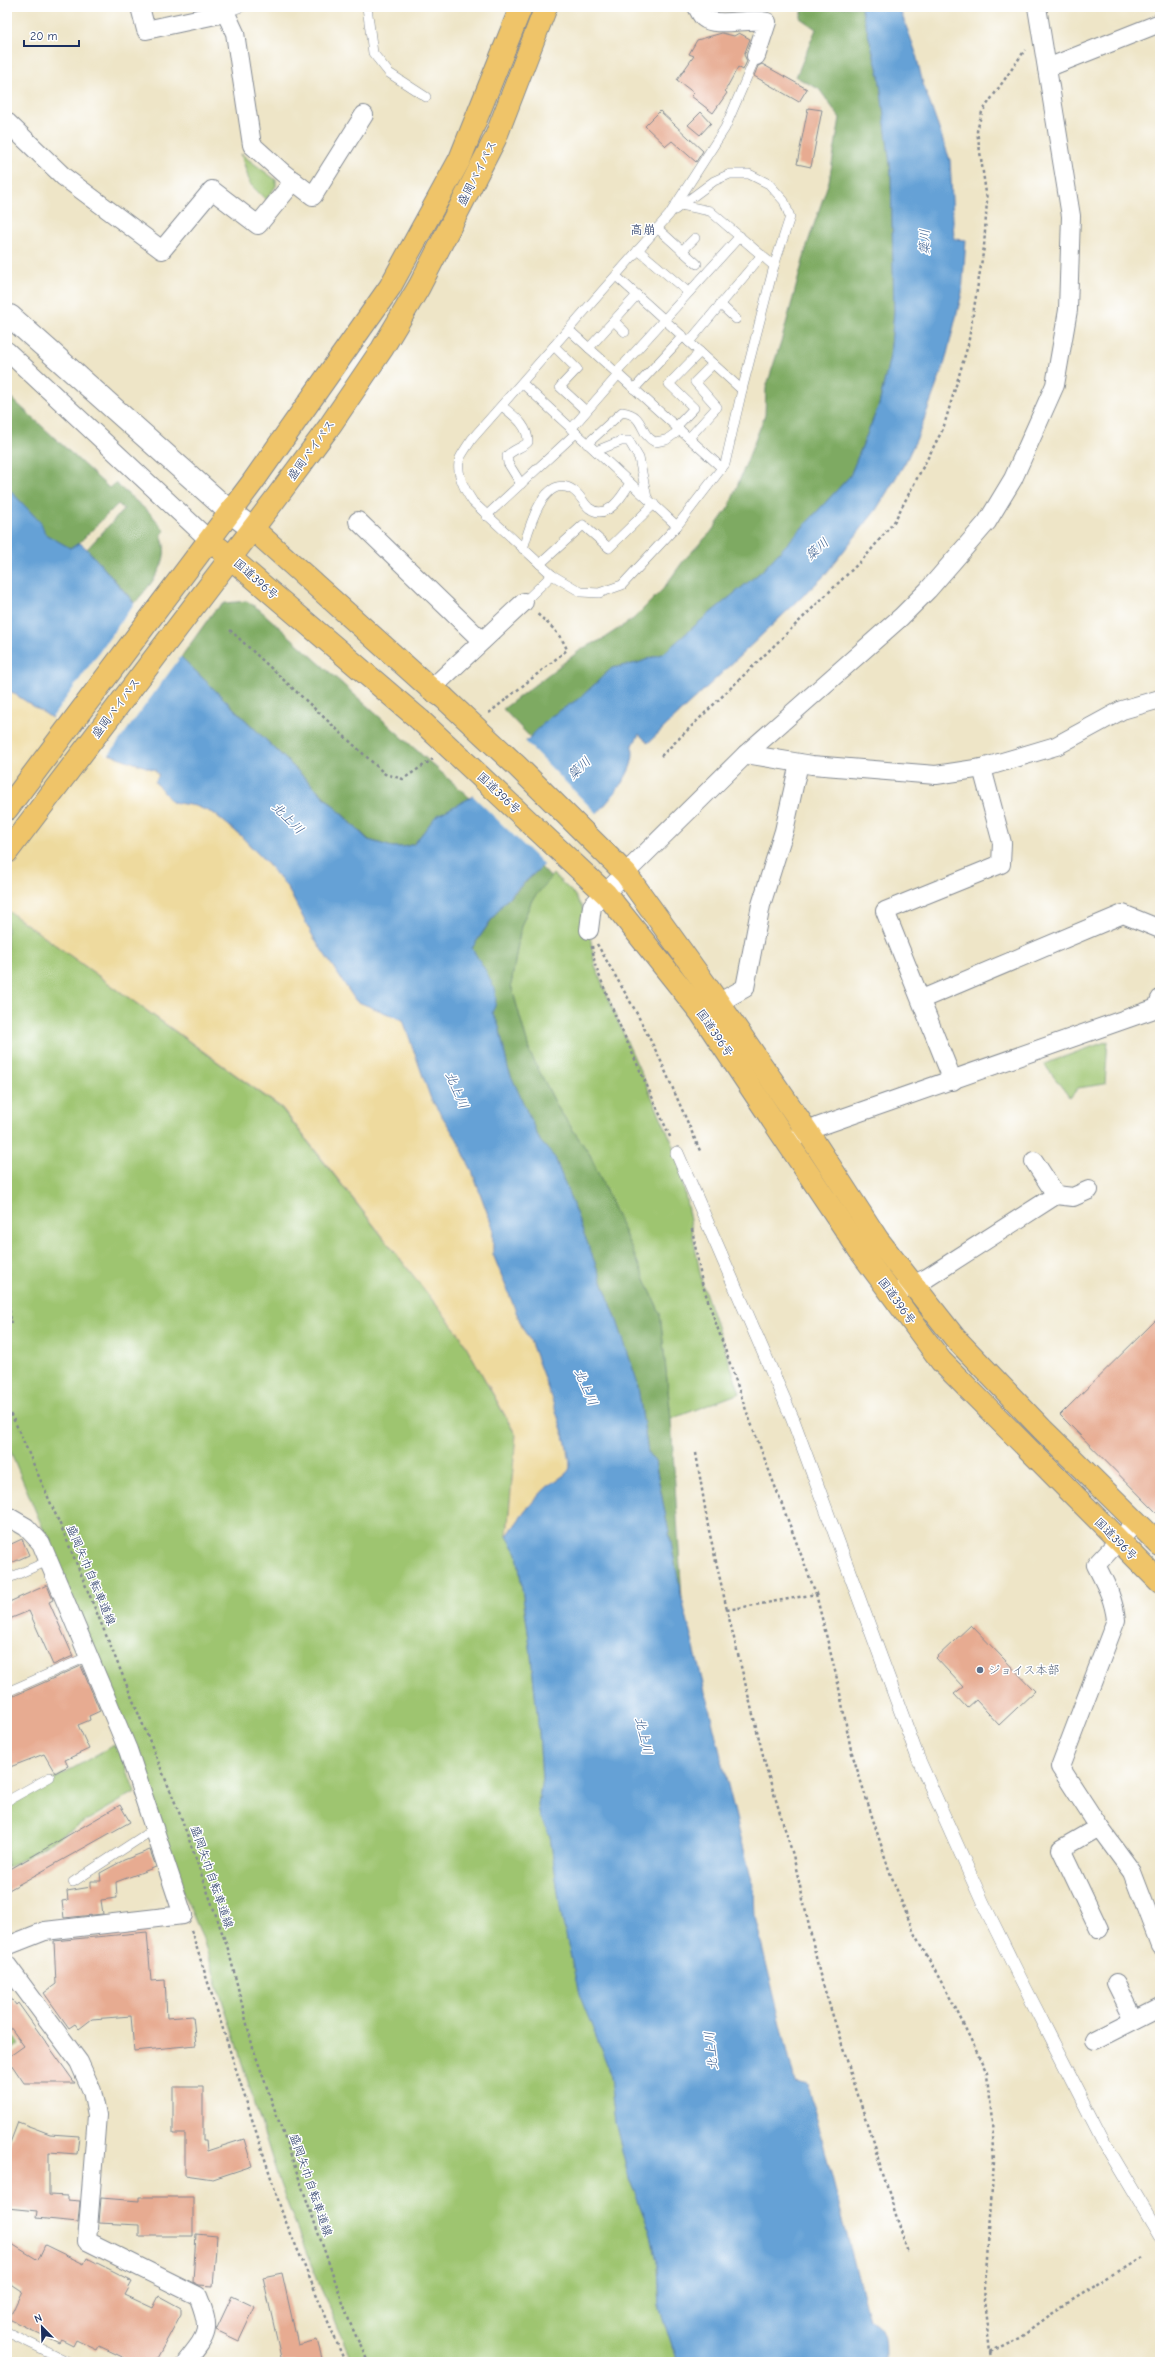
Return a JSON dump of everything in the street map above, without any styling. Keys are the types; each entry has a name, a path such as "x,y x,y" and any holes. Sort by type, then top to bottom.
{"highway":[{"name":"盛岡バイパス","path":"7,809 182,577 208,539 230,512 390,287 460,159 521,7"},
{"name":"盛岡バイパス","path":"7,852 230,557 253,529 329,427 382,349 419,287 495,139 546,7"},
{"name":"国道396号","path":"253,529 517,766 626,874 710,1007 787,1140 860,1251 941,1361 1160,1582"},
{"name":"国道396号","path":"208,539 420,720 606,894 710,1007 807,1131 878,1240 955,1338 1042,1429 1160,1545"}],"street":[{"path":"140,7 146,30 230,9 252,145 313,196 364,115"},
{"path":"697,7 704,18 714,22 758,19 767,22 756,56"},
{"path":"589,930 592,906 606,894 746,754 901,617 928,590 987,522 1014,479 1022,456 1028,450 1055,385 1068,310 1070,216 1037,7"},
{"path":"1047,68 1160,22"},
{"path":"7,122 64,177 162,250 212,190 258,225 294,181"},
{"path":"8,315 230,512 253,529"},
{"path":"7,351 208,539"},
{"path":"358,520 482,641"},
{"path":"437,693 482,641 524,602"},
{"path":"746,754 799,763 936,775 982,768 1056,746 1122,710 1160,699"},
{"path":"710,1007 745,988 761,905 784,832 799,763"},
{"path":"954,1081 885,911 1001,864 1002,842 982,768"},
{"path":"922,999 1123,914 1160,929"},
{"path":"787,1140 807,1131 954,1081 1157,1008 1160,999"},
{"path":"677,1153 793,1420 882,1664 921,1765 983,1903 1023,1985 1104,2142 1160,2236"},
{"path":"1034,1161 1056,1195"},
{"path":"892,1294 914,1285 1056,1195 1073,1197 1089,1190"},
{"path":"7,1516 26,1527 41,1543 128,1750 183,1915 45,1931 7,1946"},
{"path":"1137,1521 1096,1565 1109,1590 1115,1607 1116,1620 1060,1767 1099,1826 1132,1872 1160,1945"},
{"path":"1099,1826 1061,1849 1099,1929"},
{"path":"7,1965 79,2062 92,2091 97,2115 87,2241 198,2296 207,2318 205,2337 186,2362"},
{"path":"1116,1983 1134,2019"},
{"path":"1095,2040 1160,2007"}],"lane":[{"path":"367,7 373,53 389,73 426,97"},
{"path":"669,214 714,181 730,174 749,174 769,184 784,201 790,217 774,266 742,390 725,464 677,526 622,585 599,593 581,592 552,575 486,516 465,490 460,476 460,459 472,439 669,214 725,128 756,56"},
{"path":"681,205 710,211 774,266"},
{"path":"657,228 697,264"},
{"path":"486,516 521,484 573,431 586,411 664,319 740,236"},
{"path":"682,251 695,238"},
{"path":"638,250 688,292"},
{"path":"634,388 686,339 720,304 762,255"},
{"path":"616,276 742,390"},
{"path":"589,348 637,295"},
{"path":"720,304 736,319"},
{"path":"614,320 625,332"},
{"path":"569,330 722,468"},
{"path":"554,346 577,369 560,387 586,411"},
{"path":"588,444 622,412 629,413 639,419 647,436 655,442 666,440 694,408 669,384 700,352"},
{"path":"689,438 717,407 695,382 713,364"},
{"path":"522,383 677,526"},
{"path":"502,406 524,426 528,434 528,442 525,446 511,451 507,456 508,463 521,484"},
{"path":"596,451 621,441 629,441 639,458 651,501"},
{"path":"523,549 539,503 553,490 568,487 574,491 590,509 599,512 609,510 616,503 630,483"},
{"path":"540,564 583,525 609,548 651,501"},
{"path":"524,602 552,575"},
{"path":"7,1579 48,1561"},
{"path":"7,1692 89,1656"},
{"path":"7,1801 50,1777"},
{"path":"73,1882 154,1829"},
{"path":"7,2332 69,2362"}],"path":[{"path":"661,756 866,556 894,522 943,429 968,345 984,246 986,200 977,131 982,112 1040,28"},
{"path":"589,930 595,965 615,1015 677,1153"},
{"path":"589,930 635,1010 656,1052 701,1153"},
{"path":"690,1222 704,1291 746,1410 816,1594 838,1683 851,1750 889,1870 914,1933 953,2003 987,2073 994,2161 984,2301 992,2362"},
{"path":"7,1286 11,1322 7,1317"},
{"name":"盛岡矢巾自転車道線","path":"7,1409 15,1422 66,1538 182,1817 229,1952 253,2048 350,2323 368,2362"},
{"path":"696,1453 708,1526 727,1610 767,1771 793,1855 820,1975 908,2253"},
{"path":"727,1610 816,1594"},
{"path":"183,1915 194,1934 283,2215 345,2362"},
{"path":"990,2352 1022,2336 1050,2315 1140,2259"}],"green space":[{"path":"804,7 861,7 879,75 891,172 894,311 890,356 879,405 850,476 762,571 664,653 638,663 612,668 580,698 550,717 531,738 503,709 583,648 601,640 633,619 663,589 684,560 711,532 729,507 765,415 766,388 783,335 808,242 829,181 840,118 819,89 796,77 816,29 800,18"},
{"path":"241,154 276,180 276,186 266,200 250,184"},
{"path":"7,394 109,488 115,483 151,514 165,531 161,535 164,545 162,563 153,580 135,603 87,549 124,509 118,504 75,547 70,548 45,534 41,523 7,487"},
{"path":"247,601 260,610 470,798 436,816 414,844 404,847 392,847 369,840 181,657 214,611 225,603"},
{"path":"541,867 551,878 532,900 521,926 511,985 530,1053 558,1108 590,1155 660,1313 671,1419 682,1599 655,1462 648,1453 637,1381 617,1321 555,1158 540,1141 508,1069 499,1026 492,1012 472,948 502,905"},
{"path":"553,874 574,894 583,909 589,930 595,965 615,1015 677,1153 702,1283 740,1393 671,1419 660,1313 590,1155 558,1108 530,1053 511,985 521,926 532,900"},
{"path":"7,910 281,1108 460,1335 516,1436 507,1536 517,1553 530,1646 539,1732 542,1779 538,1805 540,1817 550,1836 561,1913 579,1993 609,2069 615,2122 629,2178 651,2234 658,2267 660,2309 677,2362 353,2362 307,2255 280,2184 202,1936 185,1897 136,1750 7,1443"},
{"path":"1108,1041 1105,1084 1078,1088 1070,1098 1044,1064"},
{"path":"117,1743 135,1792 7,1868 7,1806"},
{"path":"7,2029 19,2044 7,2052"}],"sand":[{"path":"7,689 106,753 155,770 172,802 196,806 215,814 240,835 267,863 287,887 315,940 356,1001 403,1019 431,1099 457,1139 472,1171 493,1229 493,1254 523,1329 530,1340 562,1429 570,1462 569,1470 541,1492 507,1536 516,1435 460,1335 282,1108 7,910"}],"water":[{"path":"861,7 899,7 915,50 923,84 950,160 954,239 966,240 962,293 945,362 918,436 905,463 876,510 824,576 648,743 639,734 632,747 631,764 621,785 581,830 515,891 502,905 472,948 494,988 496,997 492,1012 499,1026 508,1069 540,1141 555,1158 617,1321 637,1381 648,1453 655,1462 682,1599 754,1890 755,1917 795,2082 808,2085 869,2320 879,2327 885,2343 885,2362 677,2362 660,2309 658,2267 651,2234 629,2178 615,2122 609,2069 579,1994 561,1913 550,1836 540,1817 538,1805 542,1779 539,1732 530,1646 517,1553 507,1536 541,1492 569,1470 570,1462 562,1429 530,1340 523,1329 493,1254 493,1228 472,1171 457,1139 431,1099 403,1020 356,1001 315,940 287,887 267,863 240,835 215,814 196,806 172,802 155,782 159,775 155,770 106,753 7,689 7,487 41,523 45,534 70,548 80,543 87,549 181,657 368,840 392,847 404,847 414,844 436,816 470,798 550,717 580,698 612,668 638,663 664,653 762,571 850,476 879,405 890,356 894,311 891,172 879,75"}],"pier":[{"path":"136,601 182,655 108,756 51,719"},
{"path":"525,741 598,815 545,866 471,794"}],"building":[{"path":"722,33 734,36 739,33 750,39 744,55 747,61 743,70 738,67 725,91 727,93 713,113 691,96 694,93 677,80 694,56 689,54 697,40"},
{"path":"762,64 807,89 799,102 754,76 758,66"},
{"path":"808,108 822,110 811,167 797,164"},
{"path":"660,111 703,151 696,162 672,141 666,146 645,126"},
{"path":"701,112 711,123 700,135 688,125"},
{"path":"1160,1316 1160,1516 1060,1415"},
{"path":"22,1539 29,1555 7,1565 7,1546"},
{"path":"47,1585 53,1600 49,1602 73,1656 53,1665 29,1611 7,1620 7,1603"},
{"path":"971,1625 1035,1691 999,1725 976,1700 967,1708 954,1694 963,1687 936,1658"},
{"path":"81,1666 100,1711 89,1716 90,1720 78,1725 89,1749 65,1760 68,1766 55,1773 44,1754 10,1767 7,1759 7,1699"},
{"path":"120,1805 130,1822 7,1891 7,1871"},
{"path":"150,1850 156,1867 116,1882 117,1898 101,1900 103,1914 64,1918 62,1901 68,1900 67,1891 91,1887 91,1881 101,1881 100,1873 124,1860"},
{"path":"147,1932 151,1981 165,1980 167,2018 193,2016 196,2045 134,2051 131,2016 92,2019 79,2029 75,2024 69,2028 44,1993 56,1984 54,1941"},
{"path":"7,1993 16,2005 18,2003 75,2083 24,2083 7,2058 24,2046 7,2023"},
{"path":"173,2087 203,2087 203,2141 206,2141 207,2151 244,2139 252,2166 213,2179 185,2175 185,2134 173,2134"},
{"path":"18,2122 50,2134 79,2136 77,2154 49,2152 49,2195 67,2196 67,2200 80,2201 78,2222 36,2218 37,2211 7,2208 7,2151"},
{"path":"139,2197 193,2197 193,2236 139,2236 139,2225 99,2223 101,2198 139,2201"},
{"path":"196,2234 217,2236 213,2286 199,2285 193,2282"},
{"path":"7,2241 38,2260 45,2245 84,2264 87,2258 131,2280 128,2280 132,2282 125,2295 153,2308 159,2296 181,2308 181,2314 155,2362 133,2362 99,2346 97,2350 76,2340 73,2346 61,2340 59,2343 9,2319 22,2291 7,2281"},
{"path":"282,2273 298,2345 317,2340 323,2362 282,2362 263,2277"},
{"path":"232,2296 255,2307 239,2341 216,2330"}],"place":[{"name":"ジョイス本部","path":"980,1670"}],"district":[{"name":"高崩","path":"643,229"}],"water label":[{"name":"簗川","path":"924,242"},
{"name":"簗川","path":"817,549"},
{"name":"簗川","path":"579,768"},
{"name":"北上川","path":"288,818"},
{"name":"北上川","path":"457,1090"},
{"name":"北上川","path":"586,1387"},
{"name":"北上川","path":"644,1736"},
{"name":"北上川","path":"711,2051"}]}
